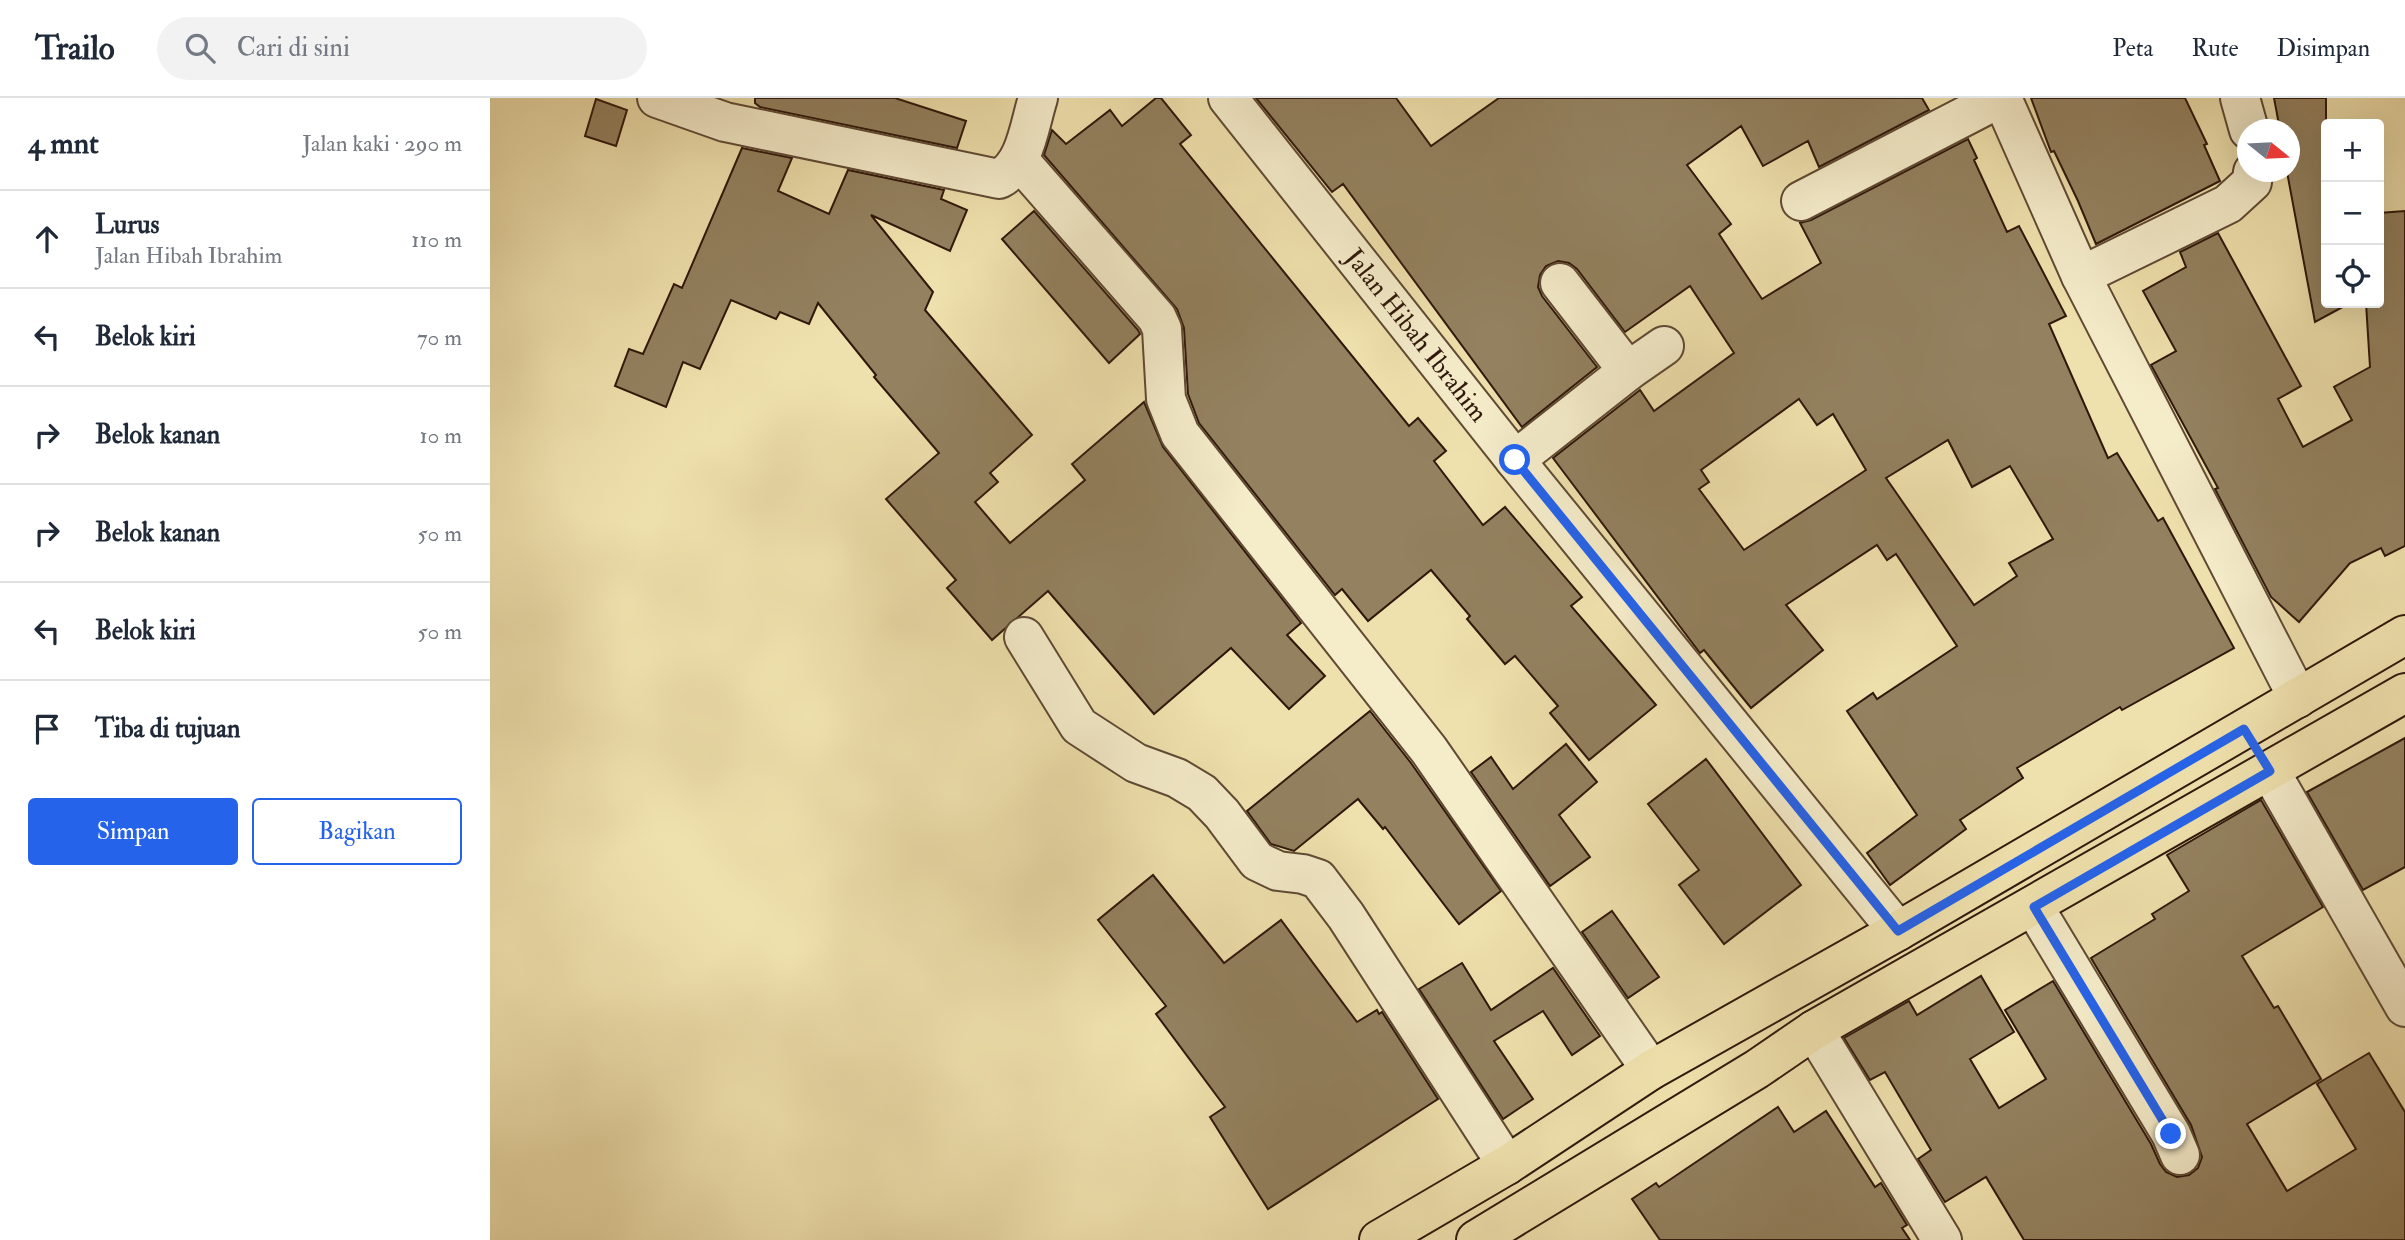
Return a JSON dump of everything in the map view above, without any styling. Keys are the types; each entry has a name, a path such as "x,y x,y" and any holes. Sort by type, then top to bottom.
{"main road":[{"path":"1379,1240 1507,1165 1651,1070 1898,931 2405,635"},
{"path":"1476,1240 1757,1069 1814,1030 2034,907 2405,692"},
{"path":"2244,729 2270,771"}],"street":[{"path":"657,98 725,122 986,179 999,179 1010,174 1019,160 1038,98"},
{"name":"Jalan Hibah Ibrahim","path":"1228,98 1515,460 1898,931"},
{"path":"1801,201 2001,98 2081,276 2298,698"},
{"path":"2240,98 2246,119"},
{"path":"1019,160 1157,318 1162,329 1166,399 1180,434 1429,750 1651,1070"},
{"path":"2081,276 2228,204 2252,182"},
{"path":"1560,283 1628,371"},
{"path":"1515,460 1664,346"},
{"path":"1024,637 1079,726 1136,763 1177,778 1202,793 1222,814 1257,861 1266,867 1318,879 1346,916 1507,1165"},
{"path":"2270,771 2405,1007"},
{"path":"2034,907 2171,1134 2180,1155"},
{"path":"1814,1030 1941,1240"}],"building":[{"path":"755,98 895,98 966,121 957,148 760,107 755,103"},
{"path":"1156,98 1161,98 1191,135 1180,144 1409,426 1418,418 1446,451 1434,461 1483,525 1505,507 1582,597 1571,606 1656,705 1589,760 1550,713 1558,706 1515,656 1505,664 1467,619 1470,616 1431,570 1368,621 1342,589 1335,595 1199,423 1188,394 1184,328 1177,309 1044,155 1052,130 1066,144 1110,110 1122,126"},
{"path":"1256,98 1396,98 1431,146 1499,98 1922,98 1929,110 1819,167 1808,141 1763,166 1741,126 1687,165 1731,224 1719,234 1762,299 1821,263 1800,223 1811,220 1968,139 1977,158 1974,160 2007,232 2019,226 2066,316 2049,324 2108,458 2117,453 2158,521 2163,518 2234,648 2122,710 2120,707 2017,768 2023,778 1960,820 1966,829 1890,885 1867,853 1917,815 1847,711 1873,693 1877,699 1957,646 1896,554 1887,560 1877,545 1786,605 1823,650 1751,708 1704,650 1700,653 1553,458 1640,390 1654,411 1734,353 1690,286 1625,332 1577,269 1569,263 1558,261 1546,266 1540,275 1538,287 1542,296 1597,367 1522,427 1343,184 1332,192","holes":["1799,399 1817,425 1833,414 1866,470 1744,550 1699,489 1709,482 1701,470","1948,440 1972,487 2010,466 2053,539 2009,563 2017,576 1974,605 1886,478"]},
{"path":"2031,98 2185,98 2207,144 2204,145 2220,181 2096,244 2054,151 2051,152"},
{"path":"2274,98 2326,98 2326,119 2321,119 2321,308 2341,308 2315,322 2289,182 2300,182 2300,119 2278,119"},
{"path":"596,99 627,110 616,146 585,136"},
{"path":"742,148 792,158 778,191 829,214 848,170 944,190 941,199 967,210 950,251 871,215 933,292 925,310 1032,435 990,473 998,482 975,502 1010,543 1085,480 1072,464 1144,402 1163,447 1301,623 1287,635 1325,676 1289,709 1231,648 1154,714 1048,591 992,640 947,588 956,580 886,499 939,453 874,377 876,375 818,303 809,324 780,312 776,319 731,300 700,369 683,362 666,407 615,386 629,349 643,354 674,284 682,288"},
{"path":"1034,211 1140,334 1109,363 1002,239"},
{"path":"2405,211 2405,546 2385,556 2381,548 2350,563 2299,622 2271,597 2215,489 2218,488 2151,365 2176,351 2143,291 2186,267 2180,252 2218,233 2301,386 2278,399 2303,447 2352,420 2334,387 2370,367 2366,308 2384,308 2384,213"},
{"path":"1370,711 1411,763 1501,891 1459,924 1385,827 1383,829 1358,799 1294,851 1271,844 1247,811"},
{"path":"2405,738 2405,867 2363,890 2307,792"},
{"path":"1566,744 1597,782 1559,815 1590,857 1550,886 1471,772 1491,757 1513,789"},
{"path":"1706,759 1801,885 1724,944 1679,885 1699,870 1648,804"},
{"path":"2261,800 2323,907 2242,956 2274,1008 2278,1006 2321,1079 2247,1124 2287,1191 2356,1149 2317,1084 2369,1053 2405,1112 2405,1240 2024,1240 1986,1177 1945,1202 1918,1159 1931,1150 1885,1072 1870,1080 1844,1038 1909,1001 1917,1015 1981,976 2014,1032 1970,1059 1999,1108 2046,1079 2005,1010 2053,981 2151,1144 2160,1164 2166,1172 2177,1177 2189,1175 2198,1168 2202,1157 2191,1125 2091,958 2155,919 2152,914 2189,891 2167,855"},
{"path":"1153,875 1224,963 1281,920 1357,1022 1377,1010 1379,1014 1382,1012 1438,1099 1268,1209 1210,1117 1225,1107 1156,1014 1166,1006 1098,920"},
{"path":"1612,911 1659,977 1628,998 1582,932"},
{"path":"1462,963 1491,1010 1553,968 1600,1036 1572,1055 1543,1011 1494,1041 1533,1099 1503,1119 1419,989"},
{"path":"1778,1107 1794,1132 1826,1111 1875,1187 1881,1183 1907,1225 1902,1228 1910,1240 1660,1240 1632,1199 1656,1183 1659,1187"}],"route":[{"path":"1515,460 1898,931 2244,729 2270,771 2034,907 2157,1116 2171,1134"}]}
